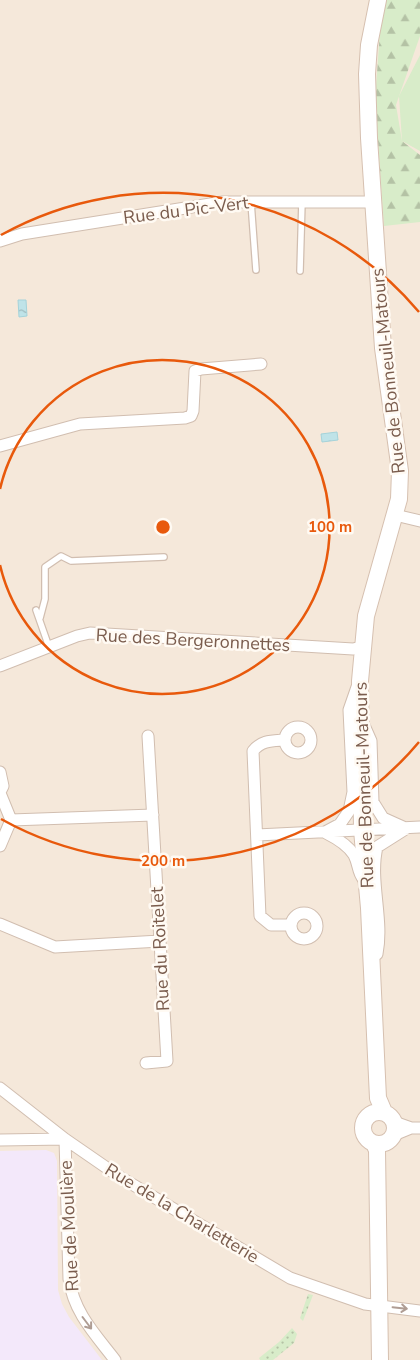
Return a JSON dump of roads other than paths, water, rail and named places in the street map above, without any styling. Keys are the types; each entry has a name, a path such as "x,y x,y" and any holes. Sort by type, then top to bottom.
{"main road":[{"name":"Rue de Bonneuil-Matours","path":"378,0 367,74 383,348 399,456 399,499 366,616 361,648 360,681 362,830 382,1128 380,1360"}],"street":[{"name":"Rue du Pic-Vert","path":"0,241 22,234 223,202 373,202"},
{"path":"0,446 80,424 185,418 191,416 193,411 195,371 261,364"},
{"path":"395,515 420,521"},
{"name":"Rue des Bergeronnettes","path":"0,666 82,634 98,633 361,648"},
{"path":"325,832 340,824 348,812 353,792 349,710 360,681"},
{"path":"360,716 370,741 373,802 383,818 407,828"},
{"name":"Rue du Roitelet","path":"146,1063 167,1061 148,736"},
{"path":"285,740 266,741 258,745 253,751 260,916 272,925 290,925"},
{"path":"0,772 3,786 0,792 11,820 0,846"},
{"path":"11,820 153,816"},
{"path":"373,975 379,946 374,860 378,847 407,828"},
{"path":"257,835 420,828"},
{"path":"325,832 340,840 351,851 355,856 358,873 367,883"},
{"path":"0,924 55,947 160,941"},
{"name":"Rue de la Charletterie","path":"0,1088 65,1139 120,1177 290,1278 366,1304 420,1310"},
{"path":"382,1128 416,1128"},
{"path":"0,1140 65,1139"},
{"name":"Rue de Moulière","path":"65,1139 69,1279 72,1298 80,1314 115,1360"}],"lane":[{"path":"251,201 256,270"},
{"path":"300,271 302,201"},
{"path":"40,618 45,599 45,567 61,556 70,561 164,557"},
{"path":"36,610 49,647"}],"water":[{"path":"18,300 26,300 27,316 19,317"},
{"path":"337,432 338,440 322,442 321,434"}]}
